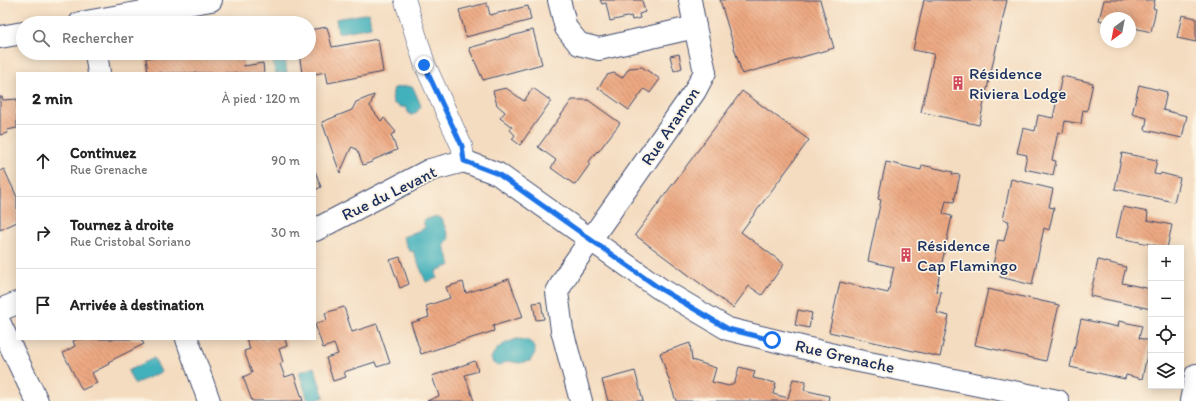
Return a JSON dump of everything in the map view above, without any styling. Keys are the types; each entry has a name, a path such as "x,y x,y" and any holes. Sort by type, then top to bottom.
{"street":[{"path":"122,16 211,0"},
{"path":"405,0 424,65 462,146 464,161"},
{"path":"559,0 566,28 574,39 579,44 599,49 694,27"},
{"name":"Rue Aramon","path":"582,401 562,330 557,292 570,269 696,90 705,72 694,27 690,0"},
{"path":"0,38 16,35"},
{"path":"97,60 99,72"},
{"name":"Rue du Levant","path":"316,229 430,170 464,161"},
{"name":"Rue Grenache","path":"464,161 498,174 659,288 728,329 854,360 1058,401"},
{"path":"0,310 16,303"},
{"path":"0,324 37,401"},
{"path":"187,340 209,401"},
{"path":"1191,401 1196,375"}],"water":[{"path":"369,13 371,27 338,33 336,19"},
{"path":"273,60 285,60 287,72 275,72"},
{"path":"407,86 413,87 421,106 417,112 412,115 410,115 405,107 401,107 393,103 392,96 394,88"},
{"path":"437,216 442,219 449,238 444,245 451,265 436,271 437,278 426,282 413,251 409,251 403,237 425,228 423,220"},
{"path":"517,339 527,340 534,345 535,353 530,361 519,363 508,361 498,366 493,363 491,358 499,348"},
{"path":"154,358 161,372 134,384 128,371"},
{"path":"314,367 324,397 313,401 308,401 299,372"}],"building":[{"path":"600,0 642,0 645,12 639,14 640,18 632,20 631,16 610,21 606,3 602,4"},
{"path":"720,0 820,0 834,48 742,74"},
{"name":"Résidence Riviera Lodge","path":"924,0 1007,0 979,125 921,112 934,54 913,50"},
{"path":"1104,0 1155,0 1153,8 1156,9 1151,32 1136,28 1136,12 1101,12"},
{"path":"487,3 490,15 528,6 531,20 466,37 459,10"},
{"path":"1182,15 1196,18 1196,42 1177,38"},
{"path":"327,27 332,47 378,39 383,72 328,83 326,72 316,74 316,72 302,72 300,60 316,60 316,29"},
{"path":"533,30 542,64 483,80 469,48"},
{"path":"679,54 682,68 674,71 670,56"},
{"path":"146,60 243,60 244,66 263,63 264,72 148,72"},
{"path":"642,67 660,79 650,93 644,89 629,110 598,88 607,75 614,73 622,78 629,68"},
{"path":"1062,76 1093,83 1087,111 1083,110 1081,124 1065,121 1063,133 1058,132 1052,160 1056,161 1053,175 1024,169 1027,155 1017,153 1023,128 1035,131 1038,115 1053,118"},
{"path":"1139,85 1167,92 1163,110 1187,116 1182,138 1145,130 1147,118 1132,114"},
{"path":"506,88 524,101 533,88 551,101 520,145 512,139 515,135 510,130 512,127 500,118 505,112 497,105 493,91"},
{"path":"742,91 809,140 741,232 784,264 762,295 749,286 733,308 635,235"},
{"path":"374,95 370,106 381,121 384,118 396,132 391,135 397,150 363,165 356,149 352,147 340,173 322,122 352,110 356,102"},
{"path":"0,97 2,97 3,100 16,99 16,128 7,130 8,133 0,135"},
{"path":"572,100 588,100 620,123 588,163 590,164 575,185 551,168 556,160 538,147"},
{"path":"1122,153 1157,160 1154,174 1160,175 1161,173 1180,178 1174,202 1115,189"},
{"name":"Résidence Cap Flamingo","path":"886,162 921,170 922,165 960,175 954,202 946,201 943,214 952,216 936,291 941,292 937,313 949,316 940,357 829,332 840,282 888,293 894,267 868,261 881,200 878,199"},
{"path":"4,169 16,195 16,222 0,230 0,171"},
{"path":"316,174 321,187 316,190"},
{"path":"1011,179 1053,189 1049,207 1054,208 1049,230 1044,228 1032,285 1000,277 1002,267 993,265 998,240 1004,241 1009,221 1003,220"},
{"path":"1123,207 1148,212 1147,220 1172,225 1168,245 1153,245 1116,237"},
{"path":"400,257 409,284 400,288 390,260"},
{"path":"1098,260 1126,267 1122,283 1148,288 1148,308 1090,296"},
{"path":"509,279 523,317 493,326 494,331 421,354 411,323 429,317 426,306 450,298 446,287 463,282 466,293"},
{"path":"988,289 1059,305 1046,361 975,345"},
{"path":"541,302 544,319 536,320 533,303"},
{"path":"344,307 352,332 377,324 390,363 377,367 375,362 344,372 346,377 333,381 326,358 338,354 334,344 323,348 316,327 316,324 327,320 325,313"},
{"path":"798,310 812,313 809,328 795,325"},
{"path":"1081,319 1118,327 1119,321 1142,326 1139,338 1148,340 1148,350 1142,379 1126,375 1125,379 1070,367"},
{"path":"142,340 144,344 108,362 109,364 92,373 97,383 82,390 63,353 75,346 73,341"},
{"path":"246,340 285,340 287,346 279,349 283,362 280,364 285,377 294,374 303,401 252,401 243,377 252,373 244,351 250,349"},
{"path":"690,343 692,360 716,368 712,382 729,386 735,382 739,367 755,371 753,378 776,383 773,394 788,398 793,379 806,381 804,390 829,396 828,401 676,401 660,353"},
{"path":"475,361 478,371 465,375 474,401 427,401 439,396 432,376"},
{"path":"635,371 643,401 608,401 602,380"}],"place":[{"name":"Résidence Riviera Lodge","path":"958,83"},
{"name":"Résidence Cap Flamingo","path":"906,255"}],"route":[{"path":"424,65 462,146 464,161 498,174 659,288 728,329 772,340"}]}
